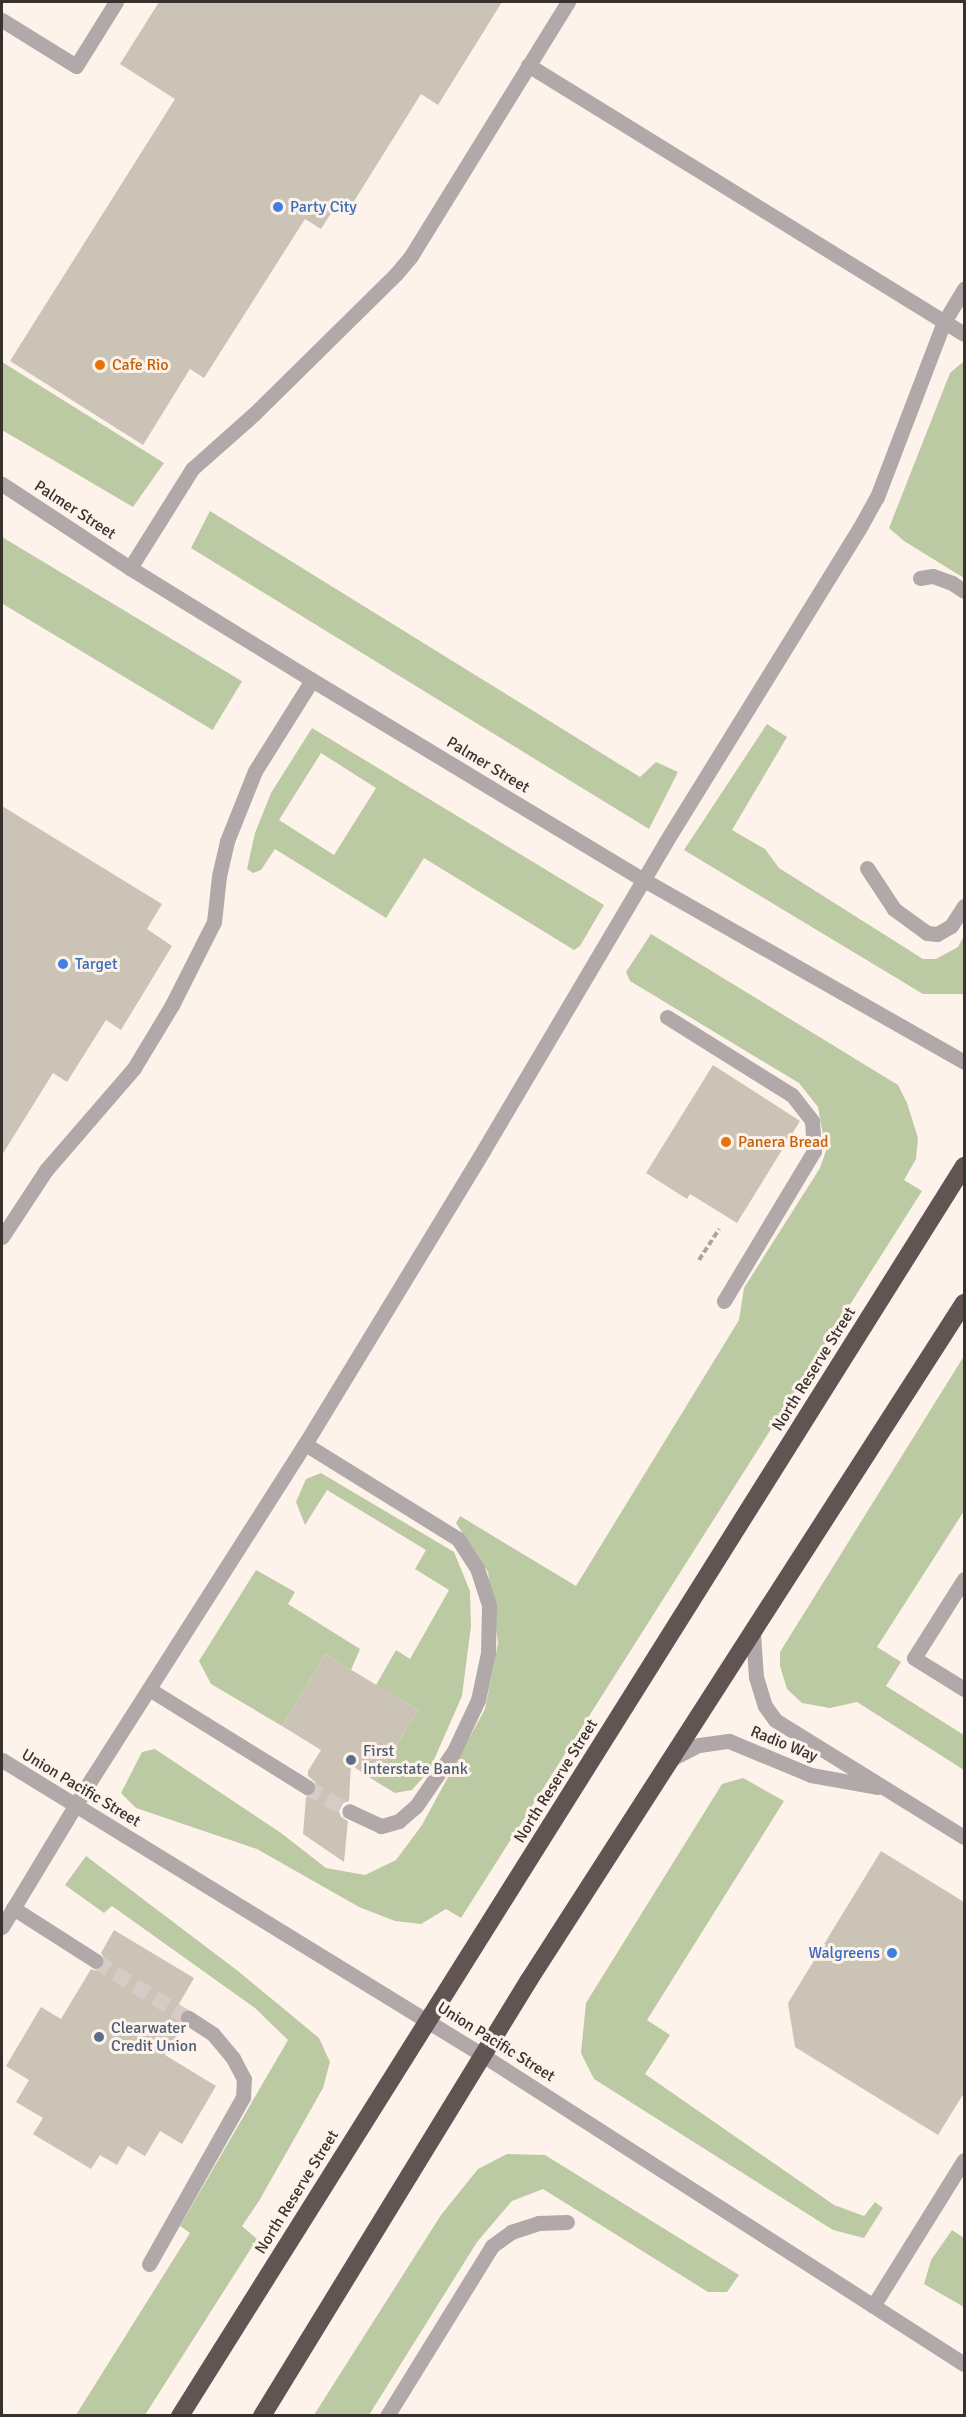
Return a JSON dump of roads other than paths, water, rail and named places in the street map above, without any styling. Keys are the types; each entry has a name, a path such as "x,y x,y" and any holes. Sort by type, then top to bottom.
{"highway":[{"name":"North Reserve Street","path":"180,2415 964,1167"},
{"path":"262,2415 529,1980 964,1303"}],"street":[{"path":"2,20 76,66 116,2"},
{"path":"130,568 192,469 263,406 396,274 411,256 568,2"},
{"path":"528,65 964,334"},
{"path":"2,1927 75,1805 305,1443 877,497 944,322 964,289"},
{"name":"Palmer Street","path":"2,484 130,568 644,880 964,1062"},
{"path":"920,578 933,576 952,583 964,591"},
{"path":"2,1237 46,1170 134,1068 172,1005 213,922 219,876 227,841 255,771 312,680"},
{"path":"867,868 894,909 927,933 937,934 951,926 964,906"},
{"path":"667,1017 792,1095 812,1121 814,1151 724,1301"},
{"path":"305,1443 458,1539 477,1568 489,1605 488,1653 478,1700 454,1751 416,1806 399,1821 381,1826 349,1811"},
{"path":"964,1579 914,1658 964,1689"},
{"name":"Radio Way","path":"753,1634 756,1677 765,1706 775,1720 964,1837"},
{"path":"148,1689 307,1787"},
{"name":"Radio Way","path":"672,1759 699,1745 729,1741 812,1775 886,1788"},
{"name":"Union Pacific Street","path":"2,1760 484,2056 964,2364"},
{"path":"13,1908 96,1961"},
{"path":"149,2264 243,2097 244,2079 233,2058 213,2034 188,2018"},
{"path":"873,2306 964,2160"},
{"path":"387,2415 492,2246 511,2232 537,2223 567,2222"}],"tunnel":[{"path":"307,1787 349,1811"},
{"path":"96,1961 188,2018"}],"place":[{"name":"Party City","path":"278,207"},
{"name":"Cafe Rio","path":"100,365"},
{"name":"Target","path":"63,964"},
{"name":"Panera Bread","path":"726,1142"},
{"name":"First Interstate Bank","path":"351,1760"},
{"name":"Walgreens","path":"892,1953"},
{"name":"Clearwater Credit Union","path":"99,2037"}]}
